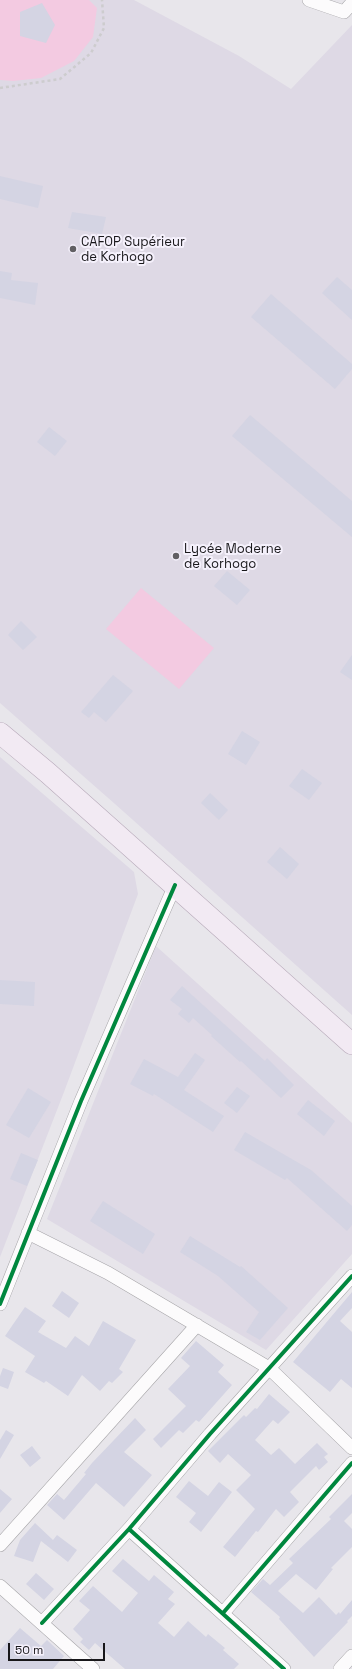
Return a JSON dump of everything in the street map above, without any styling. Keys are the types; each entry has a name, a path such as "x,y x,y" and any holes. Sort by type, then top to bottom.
{"main road":[{"path":"0,733 48,773 175,885 352,1044"}],"street":[{"path":"309,0 344,12 352,3"},
{"path":"0,1304 81,1101 175,885"},
{"path":"28,1233 108,1273 269,1368 352,1448"},
{"path":"42,1623 129,1529 210,1434 352,1276"},
{"path":"0,1545 197,1325"},
{"path":"223,1613 352,1463"},
{"path":"129,1529 284,1669"},
{"path":"0,1586 94,1669"},
{"path":"340,1669 352,1656"}],"path":[{"path":"0,88 60,79 91,53 104,28 102,0"}],"shaded area":[{"name":"Lycée Moderne de Korhogo","path":"0,0 134,0 239,56 291,89 352,25 352,1015 0,703"},
{"path":"0,0 89,0 97,8 93,37 74,61 41,78 13,81 0,80"},
{"path":"141,588 214,648 179,689 106,629"},
{"path":"0,757 134,872 138,894 0,1257"},
{"path":"156,946 352,1123 352,1254 266,1350 47,1219"}],"building":[{"path":"42,3 55,25 46,43 20,36 20,12"},
{"path":"0,176 43,186 38,208 0,199"},
{"path":"72,212 106,217 102,234 68,228"},
{"path":"0,271 12,273 11,280 38,283 35,305 0,298"},
{"path":"337,277 352,290 352,320 322,293"},
{"path":"271,294 352,364 352,369 335,389 251,317"},
{"path":"250,415 352,501 352,537 232,436"},
{"path":"49,427 67,441 55,456 37,442"},
{"path":"227,571 250,590 237,605 214,586"},
{"path":"21,621 37,637 23,650 8,635"},
{"path":"352,655 352,680 340,672"},
{"path":"113,675 133,691 106,722 94,712 89,718 81,712"},
{"path":"242,731 260,742 246,765 228,754"},
{"path":"302,769 322,783 309,800 289,786"},
{"path":"210,793 228,810 219,820 201,803"},
{"path":"280,847 299,864 287,879 267,862"},
{"path":"0,980 35,982 34,1006 0,1004"},
{"path":"182,986 265,1061 267,1058 294,1085 281,1098 211,1036 212,1035 193,1018 189,1023 178,1014 182,1009 170,1000"},
{"path":"195,1053 205,1060 184,1090 224,1116 213,1132 154,1094 153,1096 130,1084 144,1059 178,1077"},
{"path":"237,1087 250,1096 237,1113 224,1103"},
{"path":"28,1088 51,1102 29,1138 6,1125"},
{"path":"308,1100 335,1121 324,1136 297,1114"},
{"path":"245,1132 311,1170 352,1206 352,1225 347,1231 287,1178 285,1180 234,1150"},
{"path":"21,1153 38,1160 27,1186 10,1179"},
{"path":"103,1201 155,1234 143,1254 90,1221"},
{"path":"190,1236 240,1267 241,1266 288,1308 260,1340 246,1332 259,1312 218,1276 180,1252"},
{"path":"62,1291 79,1303 69,1318 52,1306"},
{"path":"352,1292 352,1308 340,1321 352,1332 352,1388 341,1379 330,1392 293,1362"},
{"path":"25,1307 46,1321 38,1332 66,1348 75,1336 89,1346 103,1321 136,1340 119,1369 123,1372 112,1383 109,1381 100,1391 82,1375 68,1396 46,1381 44,1383 25,1372 35,1356 5,1336"},
{"path":"196,1341 224,1365 218,1372 232,1385 199,1422 196,1420 183,1433 179,1430 161,1448 153,1439 186,1406 168,1389 190,1366 181,1358"},
{"path":"3,1368 14,1372 8,1389 0,1386 0,1376"},
{"path":"269,1394 290,1412 278,1424 273,1420 255,1440 271,1455 279,1448 295,1464 317,1443 328,1454 324,1457 328,1462 319,1470 316,1466 290,1492 299,1502 284,1517 276,1509 258,1532 256,1531 235,1557 223,1547 255,1509 236,1490 251,1475 228,1454 220,1463 208,1451 244,1415 246,1417 255,1408 257,1409"},
{"path":"135,1418 146,1430 124,1452 152,1475 124,1507 96,1483 64,1520 47,1505 57,1494 64,1500 86,1474 84,1473 92,1463"},
{"path":"6,1430 14,1435 0,1459 0,1440"},
{"path":"32,1446 41,1458 30,1467 20,1455"},
{"path":"189,1481 208,1496 219,1482 232,1492 201,1532 189,1522 196,1513 176,1497"},
{"path":"0,1489 12,1499 0,1513"},
{"path":"352,1494 352,1513 344,1521 352,1529 352,1547 331,1568 333,1569 316,1590 296,1574 278,1591 303,1613 319,1597 336,1615 339,1612 340,1614 352,1600 352,1616 347,1621 348,1622 314,1657 279,1619 280,1617 251,1592 263,1579 270,1585 293,1563 289,1559 331,1519 329,1517"},
{"path":"35,1523 53,1540 57,1535 77,1550 68,1562 41,1541 33,1562 14,1556 20,1540"},
{"path":"123,1559 149,1581 154,1575 174,1592 168,1599 175,1604 158,1623 174,1637 188,1621 206,1637 208,1634 225,1648 223,1650 239,1664 234,1669 125,1669 95,1643 89,1650 80,1642 83,1639 73,1629 90,1610 79,1601 93,1586 122,1612 138,1593 112,1571"},
{"path":"36,1573 54,1589 44,1600 26,1584"},
{"path":"20,1628 41,1646 47,1640 64,1656 53,1669 0,1669 0,1650"}],"cycle path":[{"path":"0,1304 81,1101 175,885"},
{"path":"42,1623 129,1529 210,1434 352,1276"},
{"path":"223,1613 352,1463"},
{"path":"129,1529 284,1669"}],"place":[{"name":"CAFOP Supérieur de Korhogo","path":"73,249"},
{"name":"Lycée Moderne de Korhogo","path":"176,556"}]}
